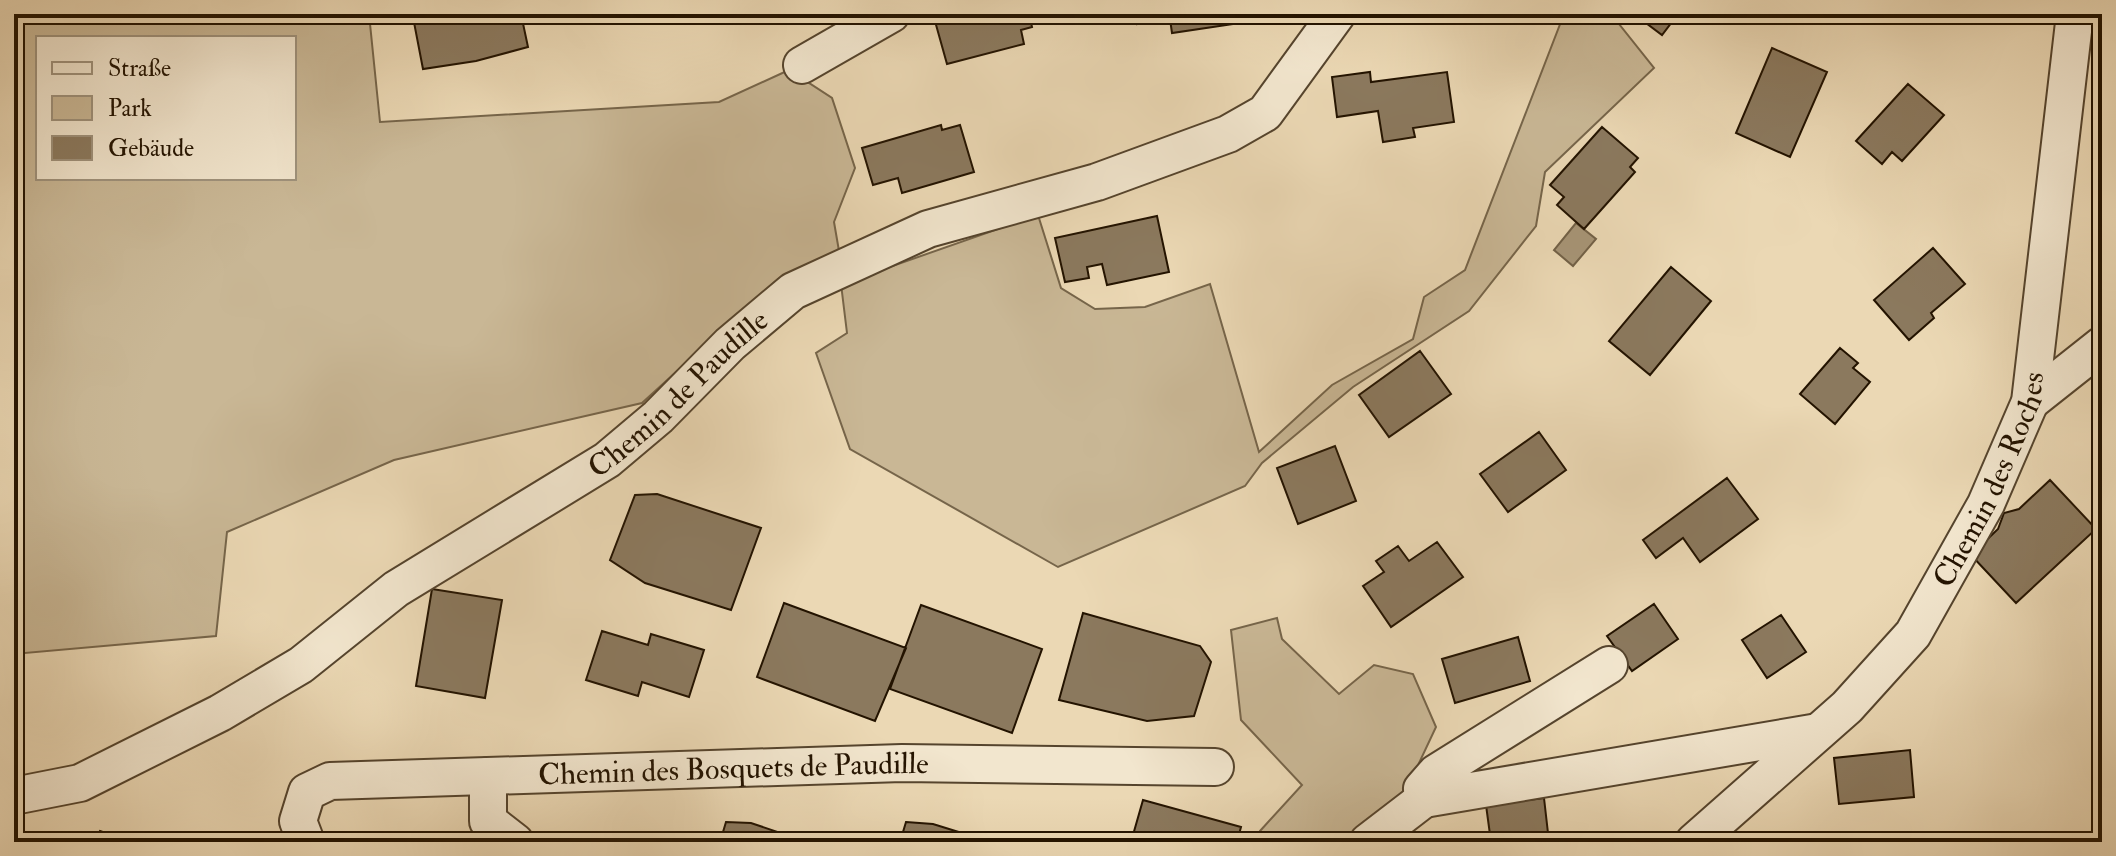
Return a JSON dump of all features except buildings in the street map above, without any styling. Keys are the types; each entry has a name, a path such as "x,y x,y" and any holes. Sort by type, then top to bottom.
{"street":[{"path":"802,65 891,14"},
{"name":"Chemin de Paudille","path":"14,796 80,783 220,713 301,665 396,589 607,460 658,417 730,344 793,291 928,229 1097,182 1228,134 1265,113 1337,14"},
{"name":"Chemin des Roches","path":"1694,842 1847,707 1913,634 1986,504 2030,402 2075,14"},
{"path":"2030,402 2102,345"},
{"path":"1424,799 1422,789 1436,773 1609,665"},
{"path":"1368,842 1424,799 1818,732"},
{"name":"Chemin des Bosquets de Paudille","path":"306,842 298,821 307,792 330,781 902,763 1215,767"},
{"path":"488,776 488,821 515,842"}],"green space":[{"path":"14,14 369,14 380,122 719,102 789,70 832,98 855,168 834,222 839,251 778,279 642,403 394,460 227,532 216,636 14,654"},
{"path":"1564,14 1611,14 1654,68 1545,172 1536,226 1469,311 1353,387 1262,463 1245,486 1058,567 850,449 816,353 847,333 841,284 1038,215 1061,288 1095,309 1145,307 1210,284 1259,452 1332,385 1413,339 1424,297 1465,270"},
{"path":"1277,618 1282,639 1339,694 1374,665 1413,674 1436,727 1388,829 1369,842 1259,842 1260,831 1302,785 1241,720 1231,630"}],"shaded area":[{"path":"1576,223 1596,239 1573,266 1554,250"}]}
